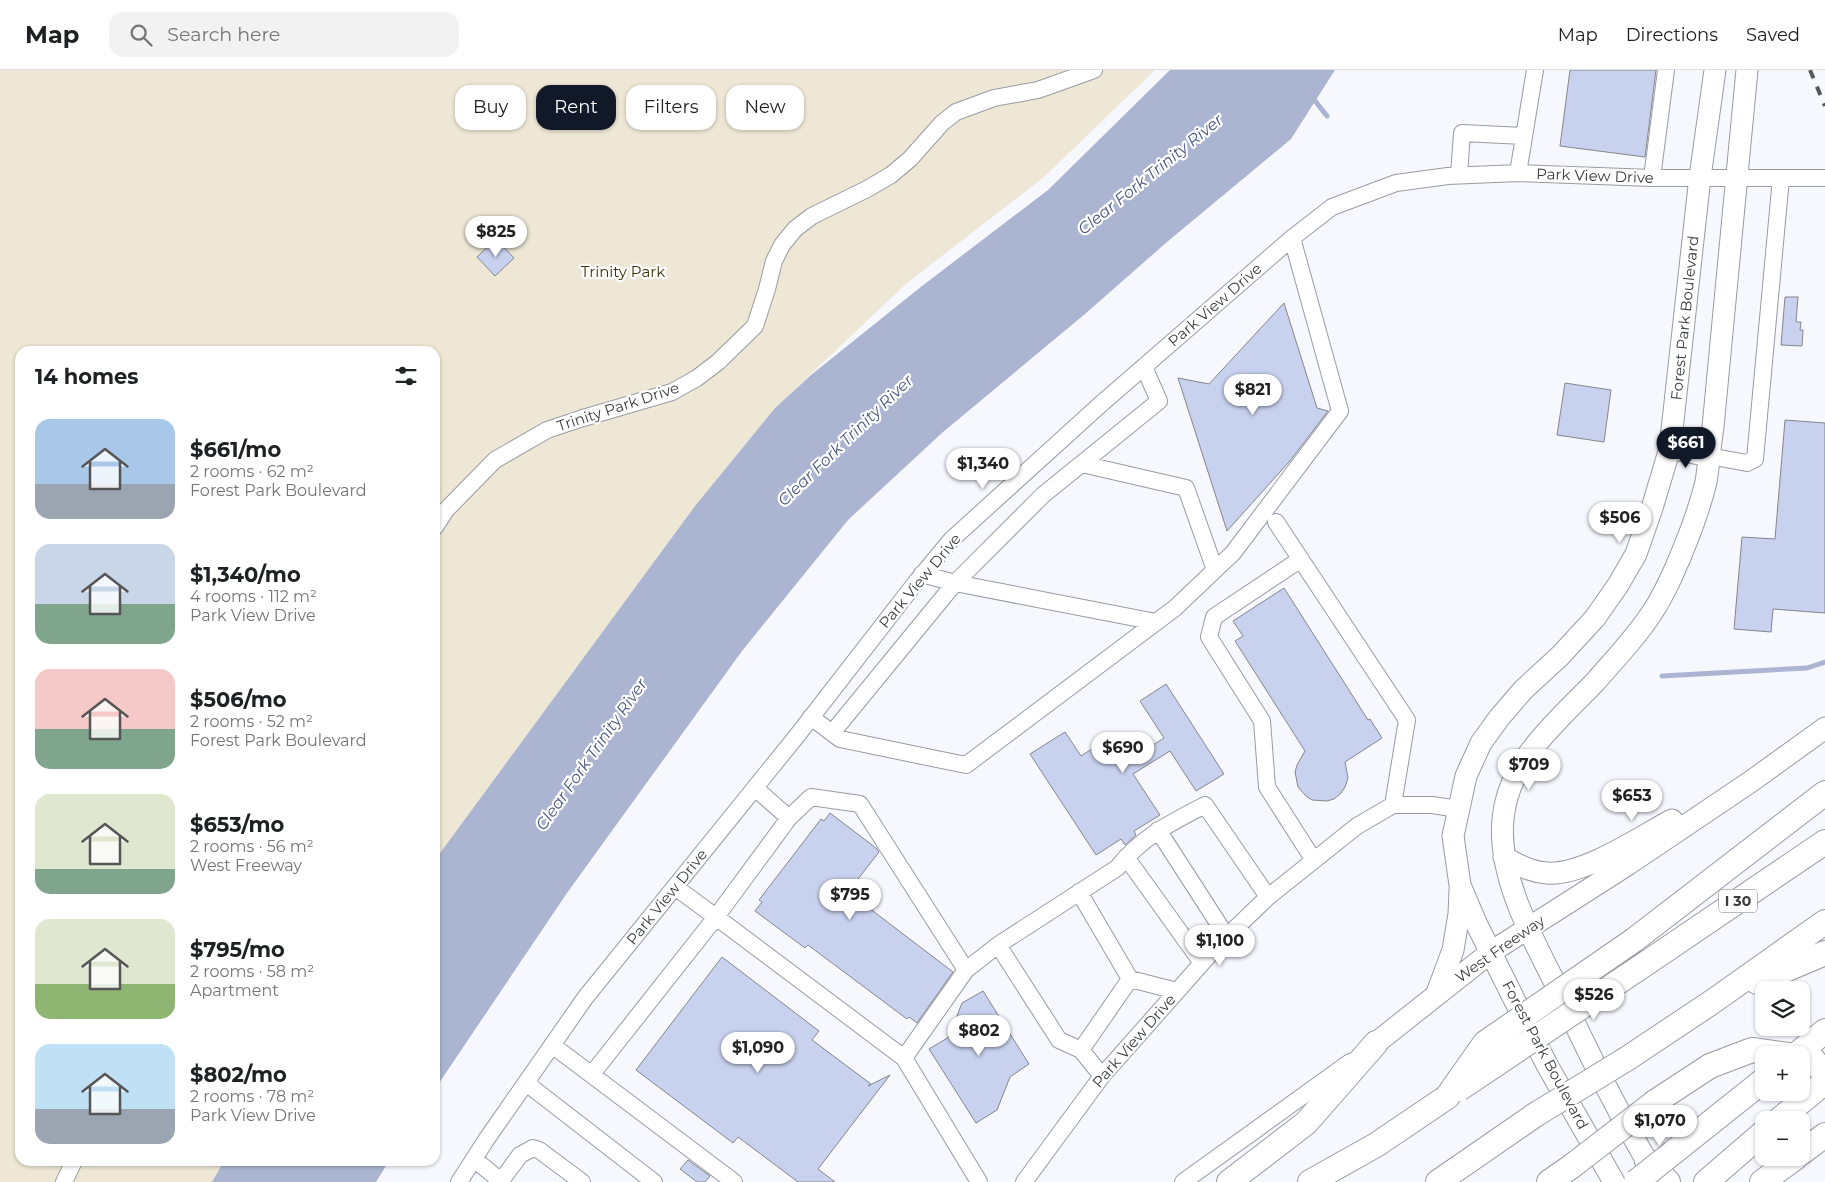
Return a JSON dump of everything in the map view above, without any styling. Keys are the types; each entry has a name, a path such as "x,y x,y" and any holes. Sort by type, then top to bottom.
{"highway":[{"path":"1447,1097 1485,1043 1634,940 1825,793"},
{"name":"I 30","path":"1310,1182 1376,1145 1825,842"},
{"path":"1438,1182 1535,1116 1628,1058 1712,1002 1825,922"},
{"path":"1712,1002 1825,953"},
{"path":"1804,1046 1825,1024"},
{"path":"1807,1046 1825,1031"},
{"path":"1229,1182 1306,1123 1376,1043"},
{"path":"1549,1182 1654,1102 1710,1066 1755,1050"},
{"path":"1810,1057 1825,1075"},
{"path":"1790,1111 1825,1082"},
{"path":"1636,1182 1755,1087"},
{"path":"1810,1146 1825,1135"},
{"path":"1706,1182 1755,1140"},
{"path":"1646,1160 1668,1182"},
{"path":"1762,1182 1784,1166"}],"main road":[{"name":"Forest Park Boulevard","path":"1614,1182 1547,1065 1491,952 1460,885 1453,836 1466,776 1481,743 1523,690 1560,656 1595,618 1636,554 1646,526 1670,448 1700,177 1714,70"},
{"path":"1660,1182 1631,1135 1528,927 1504,857 1503,819 1512,783 1534,746 1546,731 1596,680 1656,608 1681,556 1691,529 1706,481 1738,178 1747,70"},
{"path":"1670,448 1709,456"},
{"name":"West Freeway","path":"1376,1043 1491,952 1627,865 1753,780 1825,728"},
{"path":"1504,857 1520,866 1545,873 1559,873 1579,867 1624,846 1700,804 1753,780"},
{"path":"1437,993 1453,950 1459,914 1460,885"}],"street":[{"name":"Trinity Park Drive","path":"440,519 446,510 494,460 547,430 672,392 697,378 718,362 755,326 768,289 774,261 782,245 795,230 812,216 891,175 910,159 942,123 956,112 994,98 1038,90 1094,70"},
{"path":"1518,173 1535,70"},
{"path":"1652,178 1666,70"},
{"path":"1459,176 1462,133 1524,136"},
{"name":"Park View Drive","path":"459,1182 585,998 755,788 922,574 951,540 1144,367 1292,238 1332,207 1396,183 1459,176 1518,173 1652,178 1825,178"},
{"path":"1709,456 1747,463 1756,459 1782,178"},
{"path":"811,717 840,739 966,765 1175,608 1233,553 1340,411 1292,238"},
{"path":"832,733 955,583 1043,495 1159,401 1144,367"},
{"path":"1082,464 1186,488 1215,570"},
{"path":"1276,522 1407,720 1393,805"},
{"path":"1301,559 1214,617 1209,636 1262,721 1266,787 1313,859"},
{"path":"922,574 955,583 1156,622"},
{"path":"755,788 789,818"},
{"path":"592,1074 716,917 789,818 811,797 860,804 966,970"},
{"path":"904,1058 966,970 998,945 1117,868 1126,857 1158,830 1205,805 1268,897"},
{"name":"Park View Drive","path":"1024,1182 1102,1076 1227,936 1268,897 1356,826 1393,805 1432,805 1458,809"},
{"path":"1158,830 1227,936"},
{"path":"1126,857 1202,963"},
{"path":"675,886 904,1058 979,1182"},
{"path":"1079,892 1130,979 1177,991"},
{"path":"998,945 1059,1040 1080,1050 1102,1076"},
{"path":"1080,1050 1130,979"},
{"name":"West Freeway","path":"1184,1182 1376,1043"},
{"path":"552,1045 734,1182"},
{"path":"526,1083 654,1182"},
{"path":"474,1159 502,1182 520,1156 533,1148 539,1150 582,1182"},
{"path":"64,1182 72,1166"}],"green space":[{"name":"Trinity Park","path":"0,70 1155,70 1043,178 907,283 775,408 695,506 440,853 440,346 15,346 15,1166 221,1166 212,1182 0,1182"}],"water":[{"name":"Clear Fork Trinity River","path":"1170,70 1335,70 1291,139 943,432 848,520 742,651 567,893 440,1082 440,853 695,506 775,408 811,375 922,286 1048,190"},
{"path":"221,1166 386,1166 376,1182 212,1182"}],"building":[{"path":"1570,70 1656,70 1645,157 1560,146"},
{"path":"496,239 514,258 495,276 477,257"},
{"path":"1785,297 1798,297 1796,322 1801,322 1800,330 1803,330 1802,346 1781,345"},
{"path":"1284,303 1317,408 1328,411 1289,462 1227,531 1178,378 1209,384"},
{"path":"1565,383 1611,390 1604,442 1557,435"},
{"path":"1785,420 1825,423 1825,613 1773,609 1771,632 1734,629 1742,537 1775,539"},
{"path":"1284,588 1368,720 1370,719 1382,738 1345,762 1348,778 1345,787 1334,799 1327,801 1312,800 1298,787 1295,772 1305,751 1235,641 1243,636 1233,621"},
{"path":"1166,684 1224,774 1196,791 1170,751 1133,774 1160,815 1134,831 1136,835 1125,845 1121,839 1096,855 1030,754 1065,732 1081,756 1110,737 1126,762 1164,738 1140,701"},
{"path":"830,813 879,852 848,892 953,972 917,1023 909,1017 907,1019 808,945 805,948 755,911 762,902 759,900 821,819 824,821"},
{"path":"722,957 819,1031 812,1040 871,1084 868,1086 890,1075 818,1169 835,1182 798,1182 738,1137 733,1143 636,1070"},
{"path":"983,991 1029,1064 1010,1077 997,1110 976,1123 929,1049 949,1037 962,1003"},
{"path":"688,1160 710,1176 705,1182 697,1182 680,1169"}],"waterway":[{"path":"1312,97 1327,116"},
{"path":"1662,676 1807,668 1825,662"}],"railway":[{"path":"1810,70 1825,106"}]}
